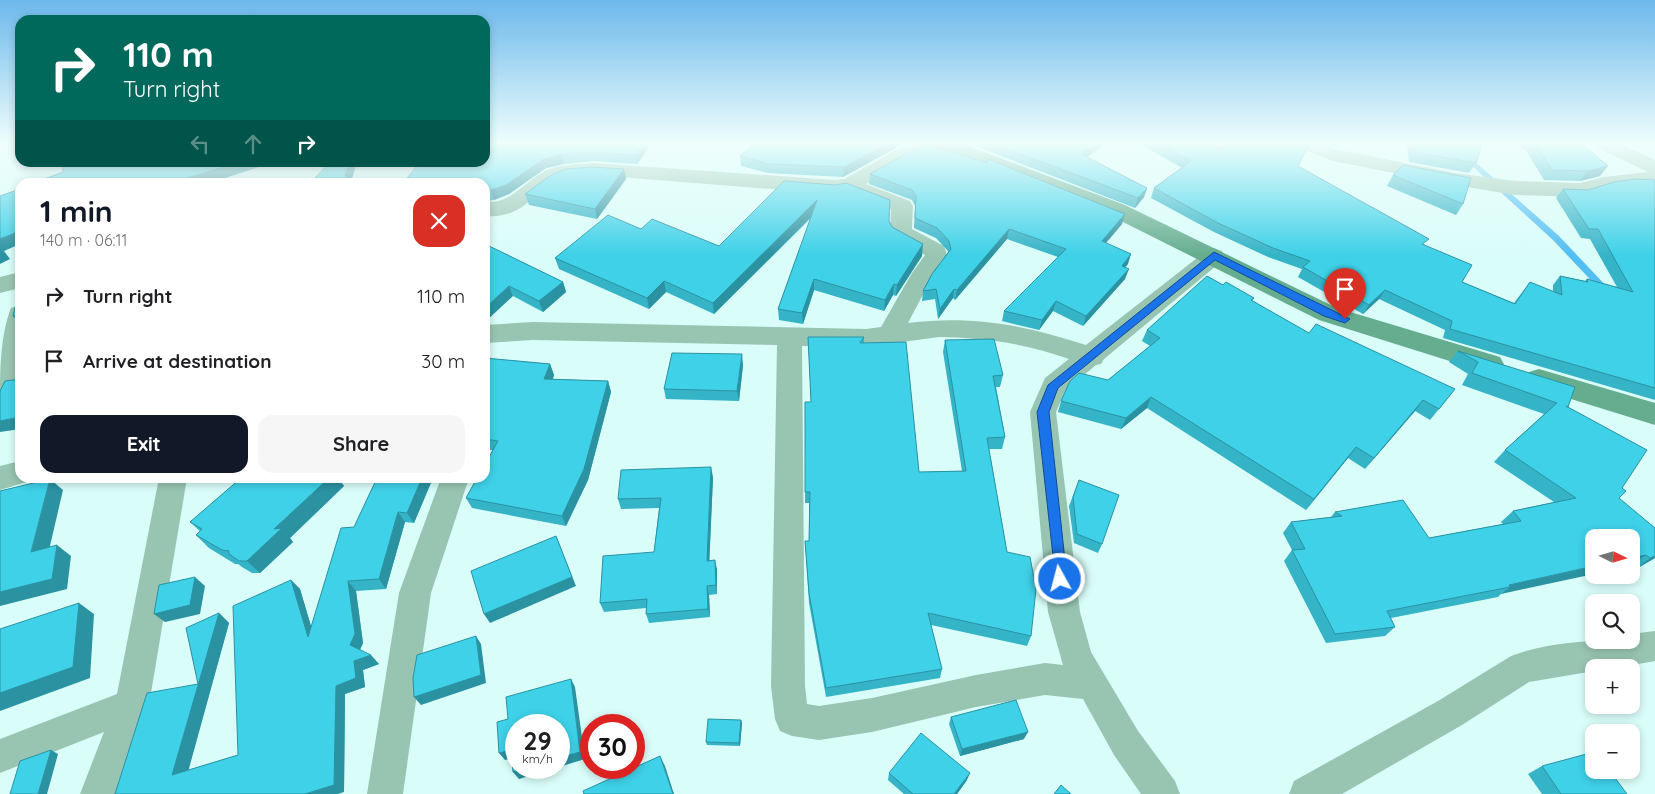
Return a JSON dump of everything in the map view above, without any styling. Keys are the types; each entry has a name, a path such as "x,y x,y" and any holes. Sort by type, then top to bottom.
{"main road":[{"path":"1041,181 1117,210 1214,256 1328,314 1655,414"}],"street":[{"path":"490,210 498,212 510,207 545,181"},
{"path":"755,181 835,187 850,185 857,181"},
{"path":"1469,181 1515,188 1581,190 1604,184 1629,181"},
{"path":"850,185 877,198 902,206 902,232 936,251 937,258 920,279 889,335"},
{"path":"1162,794 1126,743 1077,659 1064,612 1043,412 1054,385 1214,256"},
{"path":"0,286 15,282"},
{"path":"490,334 533,331 866,338 939,328 985,329 1044,342 1092,356"},
{"path":"0,393 15,334"},
{"path":"790,335 788,686 792,719 819,723 872,716 976,691 1045,679 1093,684"},
{"path":"0,478 15,474"},
{"path":"98,794 132,705 172,483"},
{"path":"385,794 415,593 453,483"},
{"path":"1307,794 1450,713 1522,666 1655,646"},
{"path":"0,756 132,705"}],"building":[{"path":"490,181 512,181 506,185 491,190"},
{"path":"543,181 615,181 595,209 525,194"},
{"path":"784,181 835,185 846,183 890,200 889,221 892,227 923,244 897,285 894,284 885,300 814,279 802,313 778,309 817,200 713,303 664,281 647,298 555,258 608,215 641,229 652,219 719,246"},
{"path":"889,181 1043,181 1125,214 1102,241 1131,254 1122,266 1129,269 1086,316 1056,301 1042,320 1004,311 1066,249 1009,229 957,290 954,289 940,309 936,289 923,291 932,274 951,249 949,241 937,228 915,218 916,196 912,190"},
{"path":"1093,181 1134,181 1147,188 1138,198"},
{"path":"1164,181 1325,181 1429,239 1422,244 1472,265 1462,282 1515,304 1530,282 1562,295 1560,276 1588,282 1587,279 1633,292 1598,229 1589,229 1563,189 1588,190 1621,181 1655,181 1655,388 1450,329 1452,321 1385,290 1369,305 1303,267 1310,261 1273,248 1218,223 1154,188"},
{"path":"1408,181 1470,181 1463,204"},
{"path":"15,191 15,233 0,239 0,196"},
{"path":"490,246 563,282 539,301 509,286 490,303"},
{"path":"1207,276 1223,285 1226,282 1254,298 1251,300 1309,333 1316,324 1455,389 1439,409 1423,400 1374,458 1356,447 1314,499 1151,397 1126,418 1061,401 1070,381 1079,373 1108,380 1160,338 1147,330"},
{"path":"808,337 864,337 860,343 906,342 919,472 966,471 945,340 994,339 1003,375 993,376 1005,437 987,438 1007,552 1030,557 1036,589 1031,636 928,613 942,669 826,688 809,593 805,541 809,541 810,492 805,492 805,402 811,402"},
{"path":"1458,351 1575,387 1568,407 1566,406 1647,450 1622,488 1626,491 1619,498 1655,528 1655,556 1650,558 1646,555 1640,556 1640,529 1585,529 1585,568 1509,585 1510,587 1387,611 1395,627 1335,634 1292,550 1305,549 1291,522 1342,516 1335,512 1403,500 1429,538 1521,521 1513,511 1576,498 1505,450 1557,403 1472,373 1478,362"},
{"path":"672,353 742,354 737,391 664,389"},
{"path":"490,358 550,364 544,379 608,381 584,469 562,516 466,498 474,483 490,483 490,455 498,441 490,440"},
{"path":"15,380 15,418 0,421 0,391 5,381"},
{"path":"711,467 707,561 715,560 716,585 707,586 708,609 646,614 647,599 600,603 603,556 654,552 661,498 618,499 621,470"},
{"path":"1079,480 1119,495 1102,544 1077,534 1073,497"},
{"path":"33,483 49,483 31,552 57,545 52,579 0,592 0,491"},
{"path":"235,483 324,483 274,529 282,528 247,561 239,561 229,554 229,551 222,550 196,535 202,529 190,522"},
{"path":"375,483 420,483 407,513 398,512 379,579 348,581 355,634 350,645 371,655 354,661 356,678 336,686 334,785 305,794 115,794 147,693 198,684 186,628 219,613 172,775 238,755 233,606 291,580 308,637 341,528 354,527"},
{"path":"556,536 572,577 484,614 471,571"},
{"path":"195,577 190,605 154,614 159,585"},
{"path":"79,603 73,667 0,693 0,629"},
{"path":"476,636 481,675 414,697 413,678 417,655"},
{"path":"571,679 580,752 570,755 570,714 508,714 506,697"},
{"path":"1016,700 1028,732 962,749 951,717"},
{"path":"708,719 741,720 739,743 706,742"},
{"path":"505,720 505,752 499,753 497,722"},
{"path":"921,733 970,773 954,794 913,794 889,773"},
{"path":"51,750 38,794 10,794 20,761"},
{"path":"1585,754 1585,779 1616,779 1627,794 1561,794 1542,766"},
{"path":"660,756 673,794 584,794 583,791 609,779 645,779 645,763"},
{"path":"1061,785 1071,794 1054,794"}],"waterway":[{"path":"1492,181 1556,238 1606,291"}],"route":[{"path":"1060,579 1043,412 1054,385 1214,256 1328,314 1345,319"}]}
